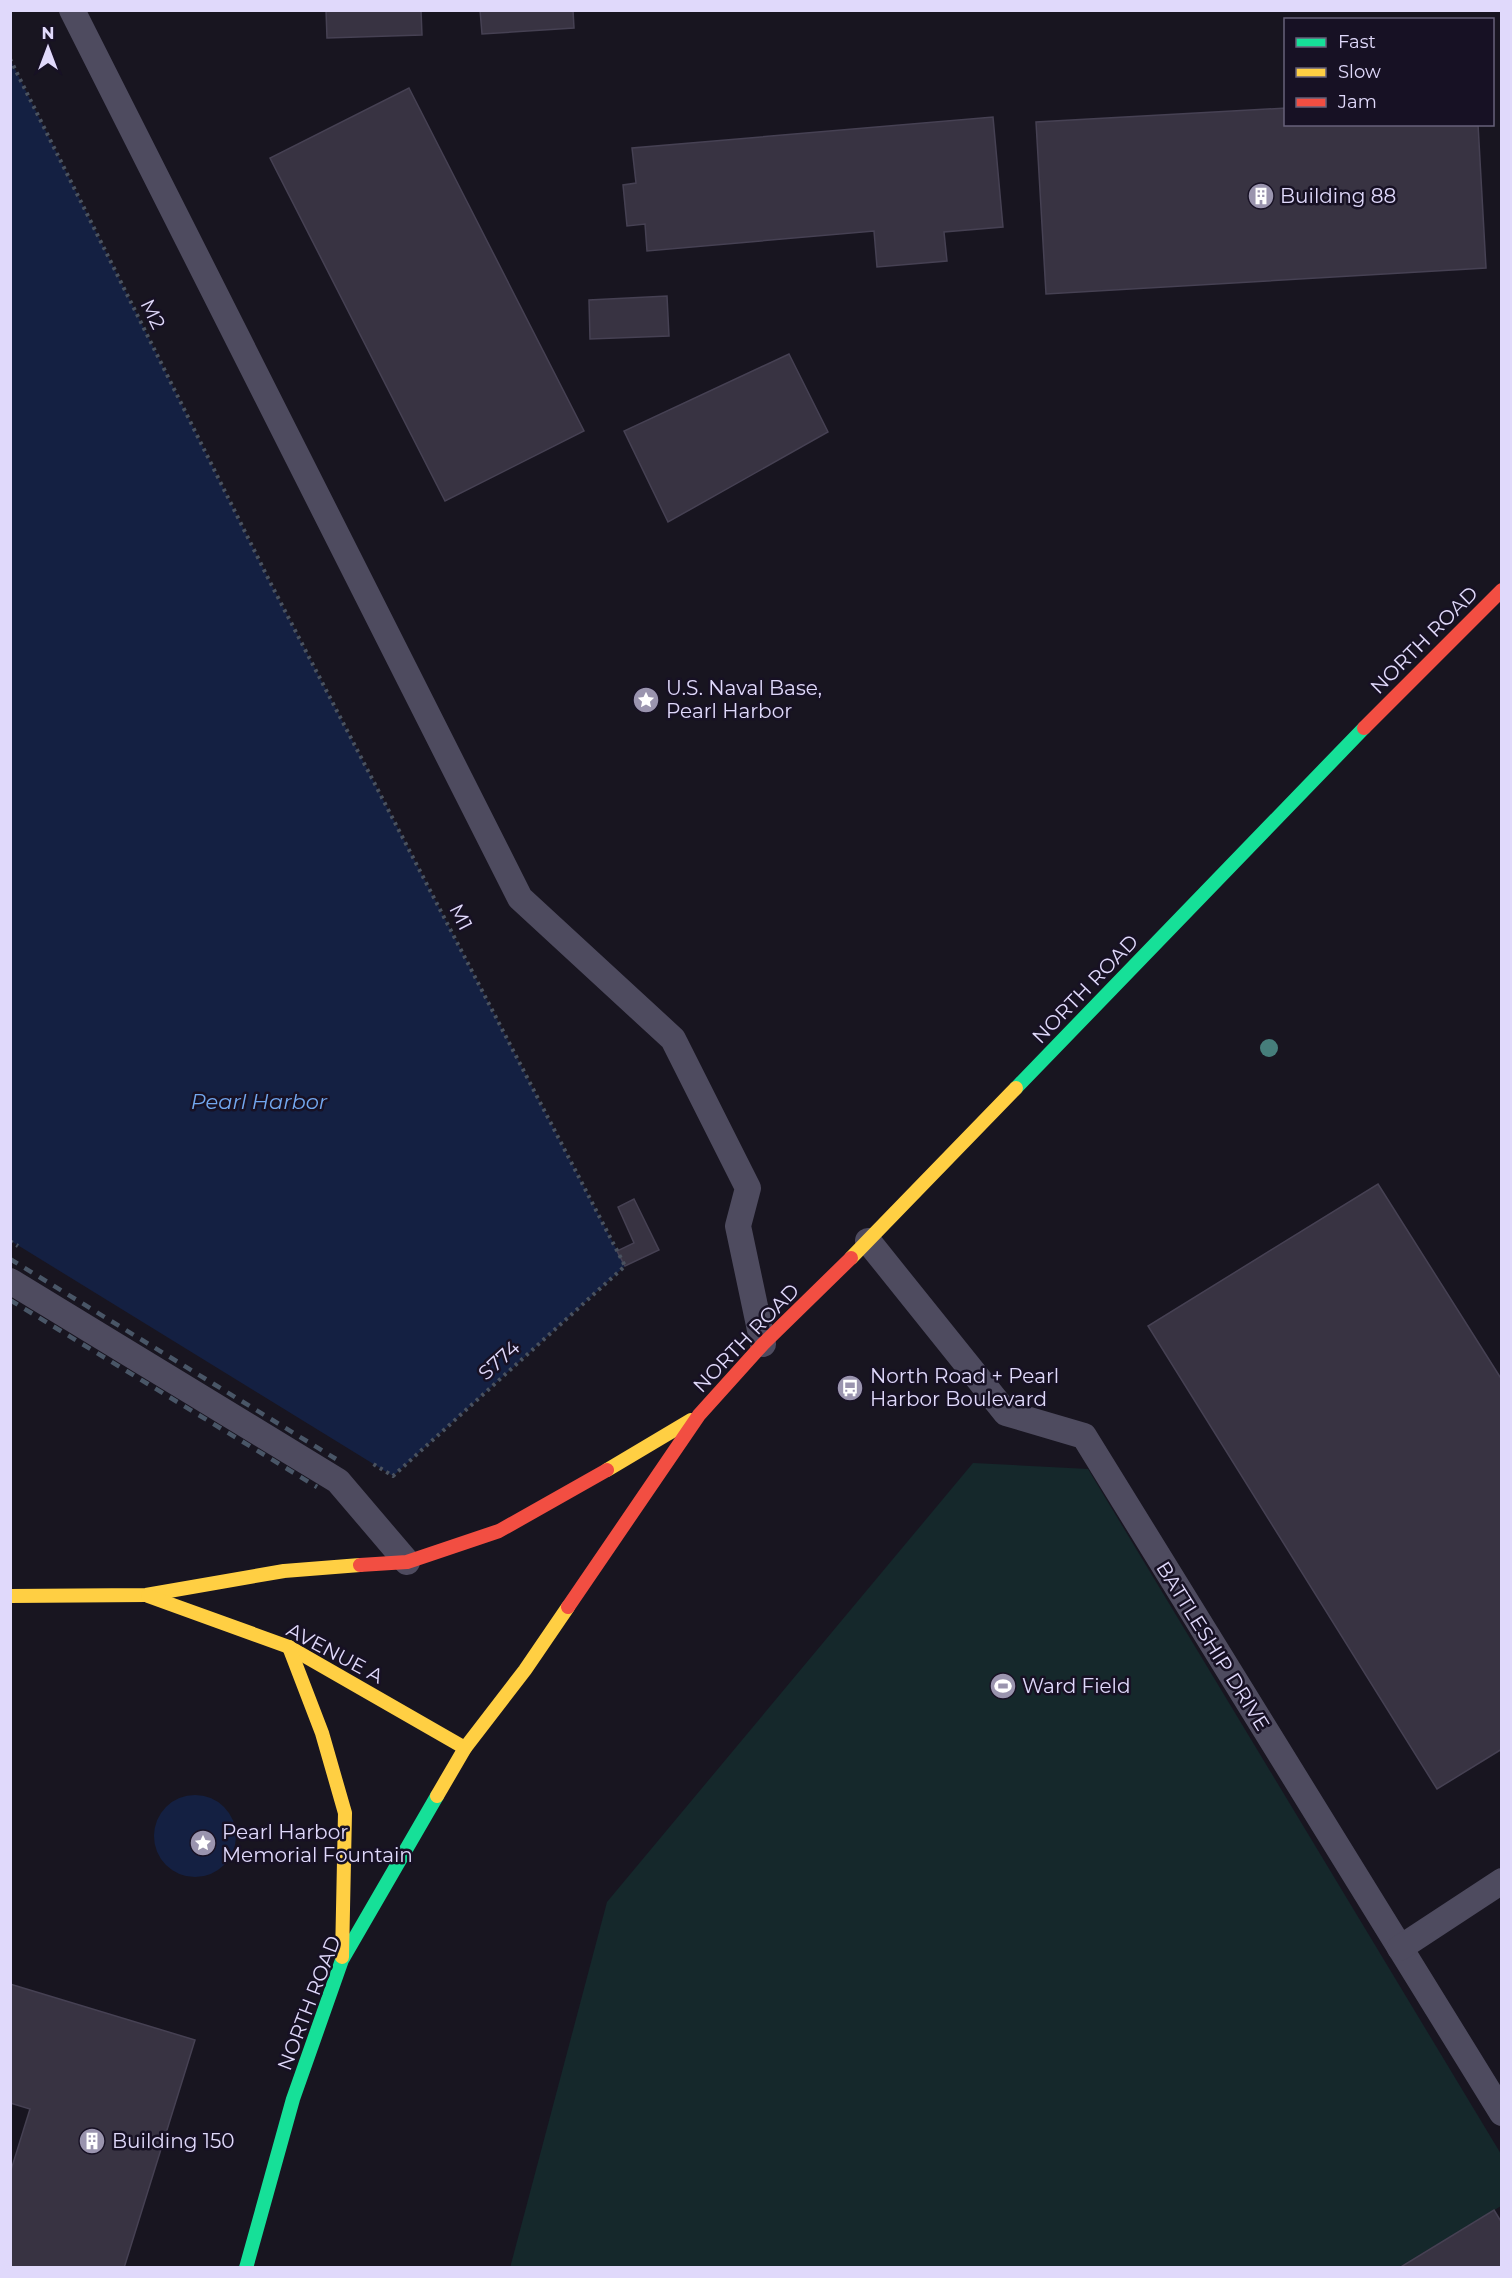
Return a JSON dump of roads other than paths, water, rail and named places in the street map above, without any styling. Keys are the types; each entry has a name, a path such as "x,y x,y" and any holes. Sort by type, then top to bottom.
{"street":[{"name":"NORTH ROAD","path":"246,2268 293,2099 342,1960 465,1748 525,1670 699,1415 763,1344 868,1241 1308,784 1502,590"},
{"path":"10,1596 146,1595 284,1571 407,1562 498,1532 699,1415"},
{"name":"AVENUE A","path":"146,1595 289,1647 465,1748"},
{"path":"289,1647 322,1733 345,1813 342,1960"}],"lane":[{"path":"72,10 520,898 673,1039 748,1188 738,1226 763,1344"},
{"name":"BATTLESHIP DRIVE","path":"868,1241 1006,1413 1084,1436 1502,2113"},
{"path":"10,1281 338,1481 407,1562"},
{"path":"1400,1948 1502,1881"}],"water":[{"name":"Pearl Harbor","path":"10,59 270,582 625,1266 393,1476 11,1241"},
{"name":"Pearl Harbor Memorial Fountain","path":"195,1795 211,1798 224,1807 233,1820 236,1836 233,1852 224,1865 211,1874 195,1877 179,1874 166,1865 157,1852 154,1836 157,1820 166,1807 179,1798"}],"railway":[{"path":"10,1259 336,1459"},
{"path":"10,1300 317,1487"}],"place":[{"name":"Building 88","path":"1261,196"},
{"name":"U.S. Naval Base, Pearl Harbor","path":"646,700"},
{"name":"North Road + Pearl Harbor Boulevard","path":"850,1388"},
{"name":"Ward Field","path":"1003,1686"},
{"name":"Pearl Harbor Memorial Fountain","path":"203,1843"},
{"name":"Building 150","path":"92,2141"}]}
